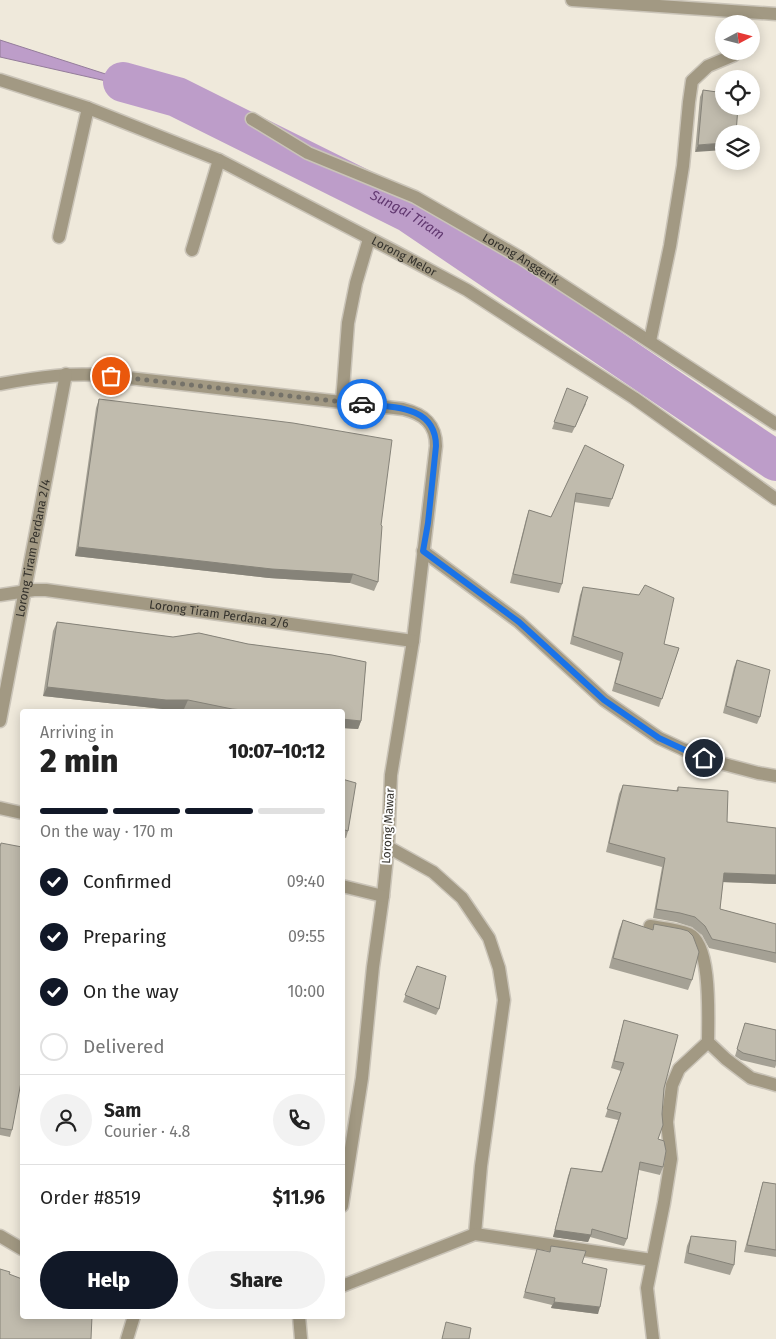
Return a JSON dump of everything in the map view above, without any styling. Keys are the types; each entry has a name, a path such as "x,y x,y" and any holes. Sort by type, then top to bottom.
{"street":[{"path":"572,0 776,14"},
{"path":"650,342 676,210 683,166 692,81 708,66 724,60"},
{"name":"Lorong Melor","path":"0,80 88,108 219,160 467,290 634,398 776,499"},
{"path":"59,237 88,108"},
{"name":"Lorong Anggerik","path":"252,119 308,153 415,197 522,258 776,424"},
{"path":"192,250 219,160"},
{"path":"0,384 45,376 96,374 342,402 348,323 356,283 369,239"},
{"name":"Lorong Tiram Perdana 2/4","path":"0,721 66,374"},
{"name":"Lorong Mawar","path":"342,402 415,412 425,419 433,429 436,437 428,523 413,641 391,775 384,896 373,967 362,1078 345,1187"},
{"path":"423,551 519,622 604,700 659,738 689,752 720,763 776,776"},
{"name":"Lorong Tiram Perdana 2/6","path":"0,595 46,590 413,641"},
{"path":"0,808 20,813"},
{"path":"388,847 433,872 462,898 490,938 499,968 504,1000 481,1166 475,1234"},
{"path":"345,887 384,896"},
{"path":"650,926 689,934 697,940 702,950 705,969 708,1042 751,1078 776,1085"},
{"path":"653,1339 647,1288 664,1203 670,1159 667,1122 672,1085 679,1069 708,1042"},
{"path":"345,1285 475,1234 652,1260"},
{"path":"0,1236 20,1248"},
{"path":"127,1339 133,1319"},
{"path":"299,1319 301,1339"}],"shaded area":[{"path":"0,40 177,97 0,57"}],"building":[{"path":"703,90 715,92 715,115 737,115 737,125 715,125 715,144 698,145"},
{"path":"567,388 588,397 575,427 554,422"},
{"path":"99,399 293,423 392,440 381,525 378,582 353,574 272,569 78,547"},
{"path":"585,445 624,465 612,499 576,493 562,584 513,574 529,510 551,517"},
{"path":"645,585 674,598 664,644 679,648 662,699 615,683 623,653 573,636 583,587 639,595"},
{"path":"57,622 173,637 199,633 248,644 332,655 366,662 361,721 345,719 345,709 232,709 188,700 166,700 47,687"},
{"path":"737,660 770,670 760,717 726,706"},
{"path":"345,780 356,783 348,831 345,830"},
{"path":"623,785 678,791 678,787 728,791 727,822 776,828 776,875 724,873 720,909 776,924 776,953 712,939 705,926 695,917 656,909 665,858 609,843"},
{"path":"1,843 20,847 20,1088 12,1130 0,1128"},
{"path":"623,920 653,930 654,924 688,931 693,936 699,952 692,980 613,958"},
{"path":"417,966 446,976 439,1009 405,995"},
{"path":"624,1020 678,1035 664,1088 663,1125 658,1139 664,1141 666,1151 663,1167 640,1162 627,1239 592,1229 591,1235 555,1230 571,1168 602,1172 621,1113 607,1109 624,1063 614,1061"},
{"path":"745,1023 776,1030 776,1061 743,1053 737,1049"},
{"path":"763,1182 776,1184 776,1250 747,1245"},
{"path":"691,1236 736,1241 734,1265 688,1253"},
{"path":"551,1246 586,1251 582,1263 607,1269 600,1307 554,1302 555,1298 525,1292 537,1249 550,1252"},
{"path":"0,1269 20,1278 20,1319 92,1319 91,1339 0,1339"},
{"path":"446,1322 471,1328 469,1339 442,1339"}],"waterway":[{"name":"Sungai Tiram","path":"123,82 177,97 408,212 776,461"}],"way so far":[{"path":"111,376 362,404"}],"route":[{"path":"362,404 415,412 425,419 433,429 436,437 436,446 428,523 423,551 519,622 604,700 659,738 704,758"}]}
